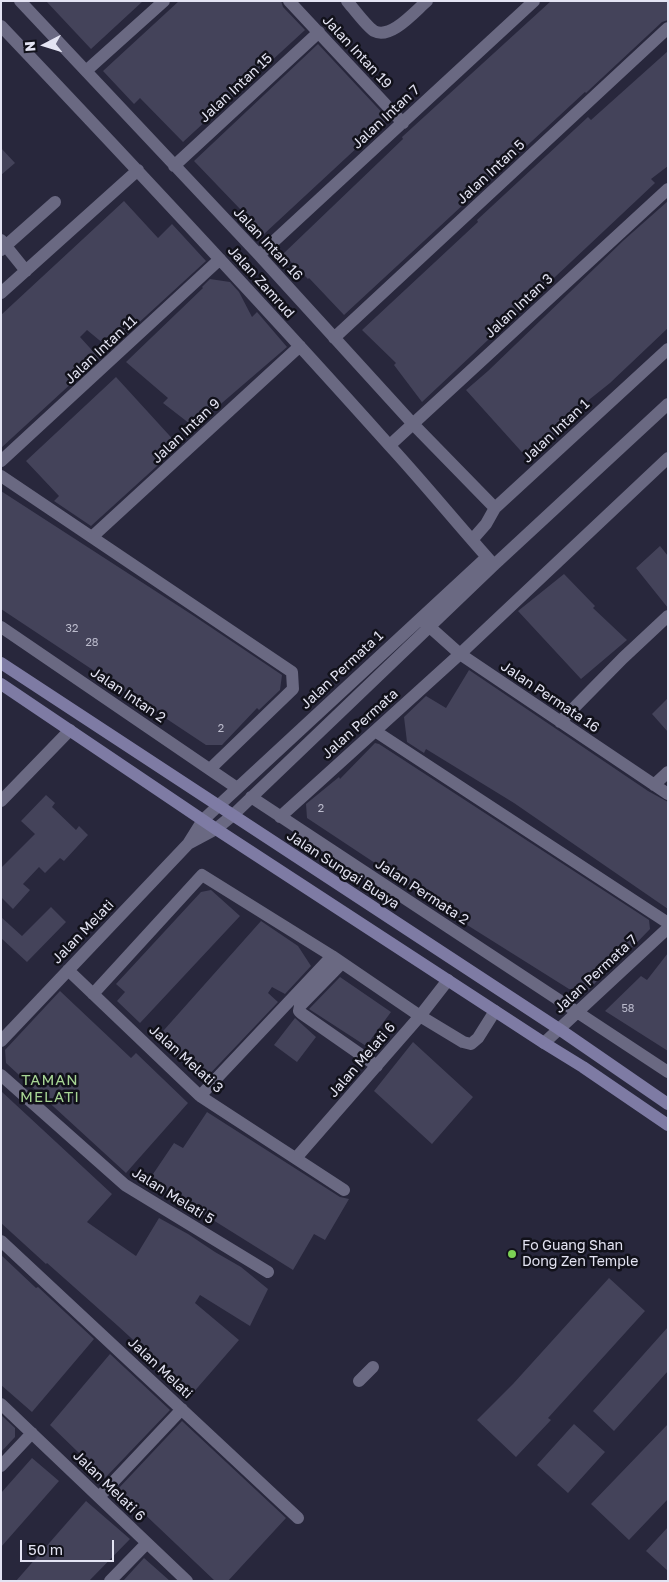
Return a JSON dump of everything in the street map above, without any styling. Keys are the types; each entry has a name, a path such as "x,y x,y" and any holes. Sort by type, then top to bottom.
{"street":[{"name":"Jalan Intan 16","path":"20,1 413,424 495,508"},
{"path":"86,71 164,1"},
{"name":"Jalan Intan 19","path":"289,1 403,123"},
{"path":"347,1 374,30 384,32 393,30 427,1"},
{"name":"Jalan Intan 7","path":"258,255 534,1"},
{"name":"Jalan Zamrud","path":"1,26 138,170 300,346 390,445 490,561"},
{"name":"Jalan Intan 5","path":"334,338 668,28"},
{"name":"Jalan Intan 15","path":"174,166 319,32"},
{"path":"1,292 138,170"},
{"name":"Jalan Intan 3","path":"390,445 668,189"},
{"path":"26,271 3,245 55,202"},
{"name":"Jalan Intan 11","path":"1,461 220,259"},
{"name":"Jalan Intan 9","path":"92,537 300,346"},
{"name":"Jalan Intan 1","path":"472,540 486,524 495,508 668,348"},
{"name":"Jalan Permata 1","path":"218,806 424,623 490,561 668,404"},
{"path":"460,654 668,458"},
{"path":"1,476 292,672 293,689 210,769"},
{"path":"560,722 623,658 668,616"},
{"name":"Jalan Permata 1","path":"233,815 424,623"},
{"name":"Jalan Permata 16","path":"424,623 460,654 668,794"},
{"name":"Jalan Intan 2","path":"1,627 237,788"},
{"name":"Jalan Permata","path":"280,817 460,654"},
{"name":"Jalan Sungai Buaya","path":"1,663 559,1029 668,1104"},
{"path":"1,684 216,829 544,1044 583,1067 668,1125"},
{"path":"3,796 70,730"},
{"path":"375,731 668,923"},
{"path":"654,785 668,772"},
{"name":"Jalan Permata 2","path":"251,797 668,1072"},
{"name":"Jalan Melati","path":"1,1041 188,844 203,820 218,806"},
{"name":"Jalan Melati","path":"188,844 216,829 233,815"},
{"path":"93,994 202,875 337,959 420,1016 463,1042 471,1044 478,1038 495,1011"},
{"name":"Jalan Permata 7","path":"544,1044 668,928"},
{"path":"337,959 300,1006 299,1011 376,1066"},
{"path":"200,1096 337,959"},
{"name":"Jalan Melati 3","path":"68,970 200,1096 344,1190"},
{"name":"Jalan Melati 6","path":"296,1158 420,1016 448,980"},
{"name":"Jalan Melati 5","path":"1,1075 125,1185 268,1272"},
{"name":"Jalan Melati","path":"1,1240 298,1518"},
{"path":"359,1381 372,1367"},
{"name":"Jalan Melati 6","path":"1,1404 187,1581"},
{"path":"99,1497 182,1409"},
{"path":"1,1466 32,1434"},
{"path":"110,1581 147,1543"}],"building":[{"path":"46,1 143,1 91,49"},
{"path":"179,1 281,1 283,7 305,30 183,142 140,98 134,104 103,71"},
{"path":"551,1 668,1 668,20 662,22 585,92 344,315 283,254 403,139 402,137"},
{"path":"318,44 388,119 264,234 194,161"},
{"path":"668,51 668,166 651,179 655,183 422,402 394,365 396,363 362,330 588,117 591,120"},
{"path":"1,148 15,163 1,175"},
{"path":"124,201 158,238 172,224 206,261 110,349 87,330 80,337 99,358 1,448 1,315"},
{"path":"668,201 668,328 610,383 590,399 529,460 466,390 624,240"},
{"path":"210,279 230,282 239,292 252,317 257,312 287,347 194,427 163,403 168,398 126,362"},
{"path":"116,377 179,446 91,526 54,501 59,496 26,461"},
{"path":"1,491 282,675 280,690 259,710 257,708 222,745 206,745 1,609"},
{"path":"660,546 668,556 668,608 636,568"},
{"path":"564,574 595,606 593,608 627,640 581,679 518,611"},
{"path":"469,670 648,791 668,802 668,909 514,803 426,749 424,753 407,742 404,717 426,696 446,708"},
{"path":"668,698 668,732 652,714"},
{"path":"375,743 649,920 650,929 621,959 618,957 588,991 569,989 448,913 307,818 306,804 339,777 340,779"},
{"path":"46,795 55,803 52,807 76,830 79,826 88,835 64,861 60,858 45,873 39,867 23,884 30,890 13,909 1,897 1,868 35,834 21,821"},
{"path":"211,890 240,916 140,1023 117,1001 125,992 116,984 201,892"},
{"path":"51,907 66,922 27,962 1,938 1,917 22,936"},
{"path":"261,921 298,946 311,966 285,994 272,987 268,993 278,1002 203,1081 156,1039"},
{"path":"668,953 668,1051 605,1011 641,976 647,980"},
{"path":"340,977 391,1012 366,1046 309,1009"},
{"path":"60,991 131,1058 136,1053 188,1103 126,1173 6,1063 5,1050"},
{"path":"295,1018 316,1037 297,1062 274,1045"},
{"path":"413,1042 473,1097 432,1144 374,1091"},
{"path":"1,1091 112,1194 87,1222 136,1256 159,1218 241,1267 268,1289 250,1326 200,1295 195,1303 239,1340 192,1394 1,1223"},
{"path":"207,1112 340,1197 349,1199 325,1240 314,1234 293,1270 149,1180 174,1143 183,1148"},
{"path":"1,1255 94,1339 32,1412 1,1385"},
{"path":"609,1278 645,1311 548,1418 551,1420 516,1457 477,1420 513,1384"},
{"path":"668,1327 668,1371 614,1431 593,1411"},
{"path":"110,1354 170,1410 105,1478 50,1425"},
{"path":"1,1415 15,1428 15,1437 1,1452"},
{"path":"182,1421 286,1518 228,1581 215,1581 118,1489"},
{"path":"574,1424 605,1452 568,1493 537,1465"},
{"path":"668,1424 668,1499 629,1540 591,1504"},
{"path":"32,1458 59,1481 1,1547 1,1493"},
{"path":"86,1501 130,1539 89,1581 16,1581"},
{"path":"668,1527 668,1571 646,1551"},
{"path":"144,1558 170,1581 123,1581"}],"place":[{"name":"Fo Guang Shan Dong Zen Temple","path":"512,1254"}],"district":[{"name":"TAMAN MELATI","path":"50,1088"}]}
